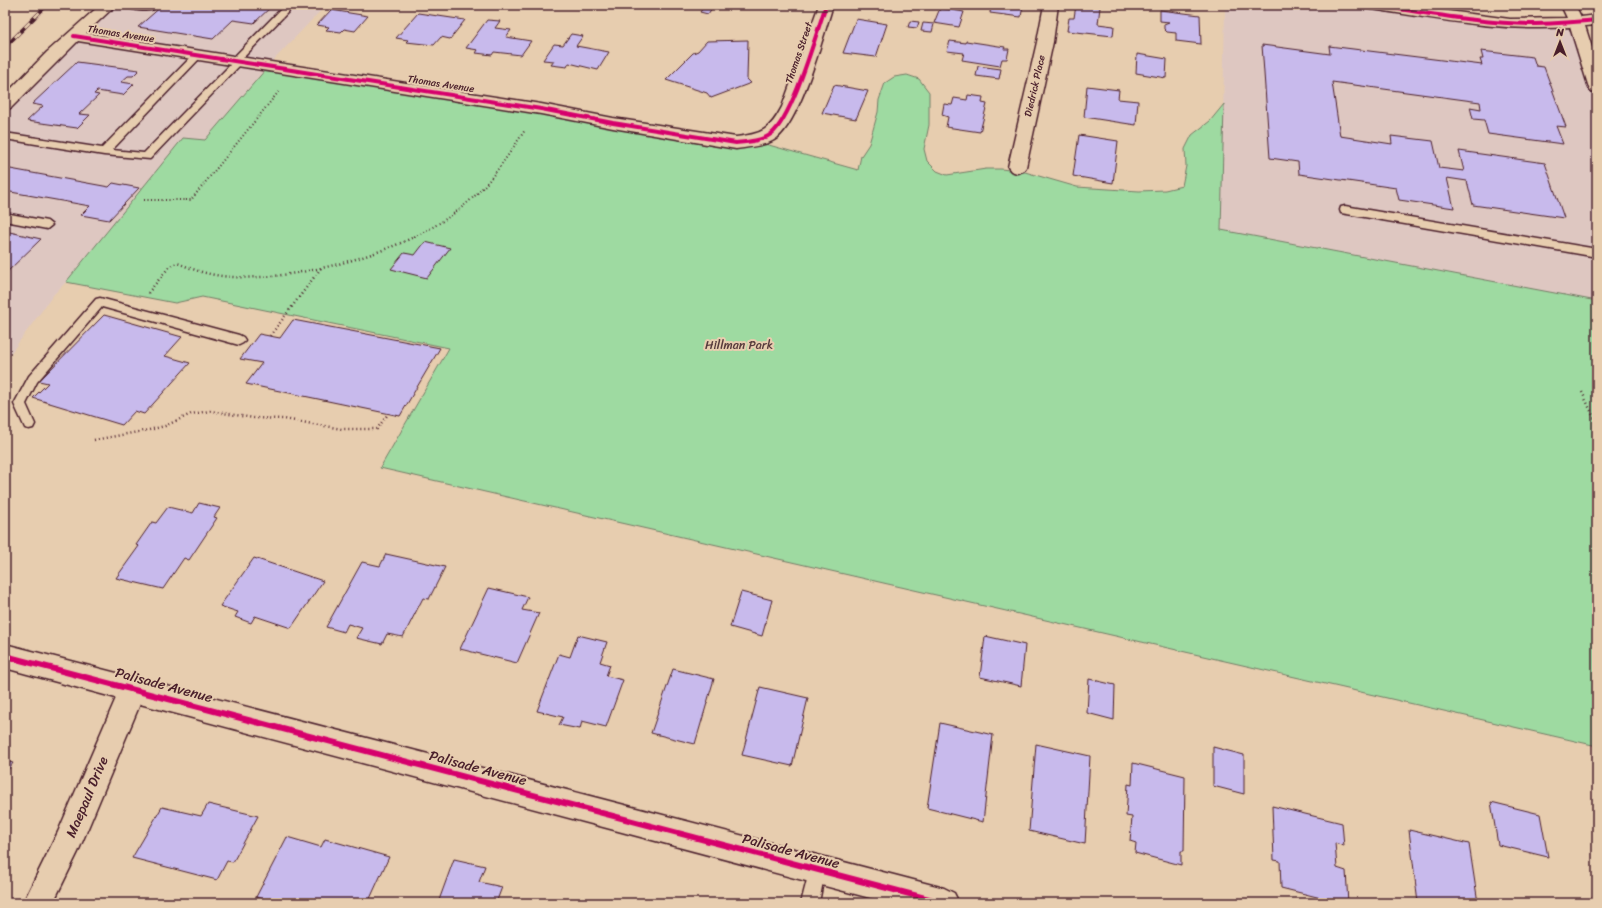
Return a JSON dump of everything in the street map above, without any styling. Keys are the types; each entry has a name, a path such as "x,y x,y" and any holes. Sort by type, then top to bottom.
{"street":[{"path":"5,104 74,36 109,5"},
{"name":"Thomas Street","path":"790,107 826,5"},
{"name":"Diedrick Place","path":"1017,167 1045,42 1050,5"},
{"path":"1371,5 1500,22 1528,24 1597,20"},
{"path":"1568,5 1576,22 1597,88"},
{"name":"Thomas Avenue","path":"74,36 295,72 541,109 613,123 736,143 753,141 770,135 781,125 790,107"},
{"name":"Palisade Avenue","path":"5,656 944,903"},
{"name":"Maepaul Drive","path":"38,903 68,842 133,689"}],"lane":[{"path":"127,5 152,8"},
{"path":"5,136 104,152 146,157 286,9"},
{"path":"104,152 196,56"},
{"path":"1345,210 1597,253"},
{"path":"5,217 47,225"},
{"path":"28,424 20,404 34,379 100,302 239,340"},
{"path":"810,903 817,870"}],"path":[{"path":"144,200 191,200 295,72"},
{"path":"134,311 170,266 177,263 185,268 207,275 247,278 321,267 364,256 401,243 433,227 463,209 490,181 541,109"},
{"path":"270,336 321,267"},
{"path":"1582,392 1597,424"},
{"path":"94,440 165,426 202,412 220,412 254,418 284,419 342,429 358,430 377,429 388,414"}],"shaded area":[{"path":"109,5 326,5 268,66 205,140 183,138 66,282 54,294 5,361 5,104"},
{"path":"1225,5 1356,5 1461,22 1571,25 1597,94 1597,301 1221,230"}],"green space":[{"name":"Hillman Park","path":"266,69 758,142 858,170 861,156 869,144 878,112 879,100 885,83 894,77 907,75 919,79 929,92 929,125 924,149 927,161 937,171 947,175 986,169 1001,169 1025,172 1077,187 1139,191 1165,190 1182,186 1186,166 1185,149 1192,135 1210,121 1224,104 1221,230 1597,301 1597,746 380,468 449,348 202,297 175,303 66,282 183,138 205,140"}],"building":[{"path":"163,5 273,5 254,23 233,20 213,39 138,27"},
{"path":"705,5 720,5 717,10 712,8 708,14 700,12"},
{"path":"991,5 1023,5 1021,17 990,13"},
{"path":"1076,5 1100,7 1098,24 1114,26 1113,36 1067,31 1069,18 1074,18"},
{"path":"940,8 964,12 959,27 934,23"},
{"path":"331,10 368,16 355,31 344,29 341,32 326,30 329,27 317,25"},
{"path":"1160,10 1200,15 1201,44 1176,41 1176,33 1167,32 1164,29 1164,24 1169,22 1160,21"},
{"path":"418,13 465,20 450,39 441,37 434,45 406,42 408,40 396,38"},
{"path":"856,19 887,24 876,57 843,53"},
{"path":"487,20 500,21 495,28 511,30 506,37 531,41 521,55 494,52 492,55 476,53 478,50 466,48"},
{"path":"910,21 919,22 917,28 908,27"},
{"path":"923,23 934,24 932,32 921,31"},
{"path":"571,34 583,36 576,46 609,52 598,70 569,63 567,67 551,65 554,61 543,60 554,44 563,45"},
{"path":"748,40 747,79 751,83 711,98 707,93 666,80 707,41"},
{"path":"950,41 966,43 966,41 1005,47 1004,49 1009,49 1007,59 1002,59 1000,66 962,60 964,53 947,51"},
{"path":"1262,45 1330,54 1329,46 1482,65 1480,59 1483,59 1481,51 1533,57 1536,66 1544,67 1566,127 1556,126 1563,144 1488,134 1484,120 1473,119 1470,107 1481,109 1480,102 1332,82 1340,136 1392,144 1391,136 1433,141 1439,168 1464,171 1459,151 1545,163 1564,218 1473,205 1467,181 1447,178 1454,208 1399,200 1396,188 1299,174 1298,162 1270,158"},
{"path":"1137,54 1167,59 1166,78 1136,73"},
{"path":"77,62 139,70 133,76 128,76 121,82 134,84 123,95 97,91 94,94 99,95 79,114 90,115 77,128 27,121 43,106 32,104"},
{"path":"978,66 1001,69 999,79 976,76"},
{"path":"834,85 868,91 856,119 822,113"},
{"path":"1087,86 1119,90 1118,99 1138,101 1136,125 1084,117"},
{"path":"968,95 983,97 982,103 987,104 980,132 946,127 948,117 942,115 944,104 952,105 954,98 967,100"},
{"path":"1079,135 1118,141 1113,183 1073,176"},
{"path":"5,168 109,187 113,183 139,188 109,220 81,215 90,206 5,191"},
{"path":"5,231 41,239 5,274"},
{"path":"425,242 450,248 427,278 391,269 404,253 415,255"},
{"path":"104,315 182,337 165,356 190,363 144,414 135,411 122,425 33,398 48,383 39,381"},
{"path":"293,320 440,348 400,416 246,384 262,363 240,359 259,334 280,338"},
{"path":"199,503 220,508 214,517 217,518 189,560 184,558 163,589 116,578 139,546 136,545 152,522 156,523 168,507 193,513"},
{"path":"386,554 445,567 429,599 423,598 403,637 387,634 382,644 356,638 362,628 348,624 344,632 326,627 362,562 380,566"},
{"path":"254,558 323,581 291,628 255,616 251,623 235,617 238,612 220,606"},
{"path":"489,588 528,597 522,610 539,613 517,663 460,649"},
{"path":"741,592 772,600 762,636 730,627"},
{"path":"578,635 607,642 600,662 610,665 606,676 623,680 606,727 582,721 580,729 559,725 563,717 537,711 559,654 570,657"},
{"path":"985,636 1025,645 1021,686 980,677"},
{"path":"673,669 714,679 695,744 651,733"},
{"path":"1089,679 1115,685 1114,720 1087,713"},
{"path":"760,687 808,698 792,766 742,755"},
{"path":"940,723 993,735 983,822 927,808"},
{"path":"1036,744 1090,756 1085,844 1029,831"},
{"path":"1213,747 1244,755 1244,794 1213,786"},
{"path":"5,761 13,763 5,774"},
{"path":"1133,763 1185,776 1184,851 1181,851 1181,865 1135,853 1136,843 1130,841 1132,817 1126,816 1128,784 1132,785"},
{"path":"1491,802 1540,814 1548,857 1498,845"},
{"path":"208,804 258,816 233,862 227,861 217,880 132,858 162,807 201,816"},
{"path":"1272,806 1342,823 1344,846 1335,843 1337,868 1346,871 1348,903 1341,903 1281,888 1280,861 1274,860"},
{"path":"1409,830 1469,844 1478,903 1418,903"},
{"path":"287,837 321,847 325,839 389,857 368,903 278,903 256,897"},
{"path":"454,859 485,866 479,882 502,887 496,903 438,903"}],"railway":[{"path":"5,47 47,5"}],"cycle path":[{"path":"74,36 541,109 613,123 736,143 753,141 770,135 781,125 790,107 826,5"},
{"path":"1371,5 1490,22 1547,24 1597,20"},
{"path":"5,656 944,903"}]}
